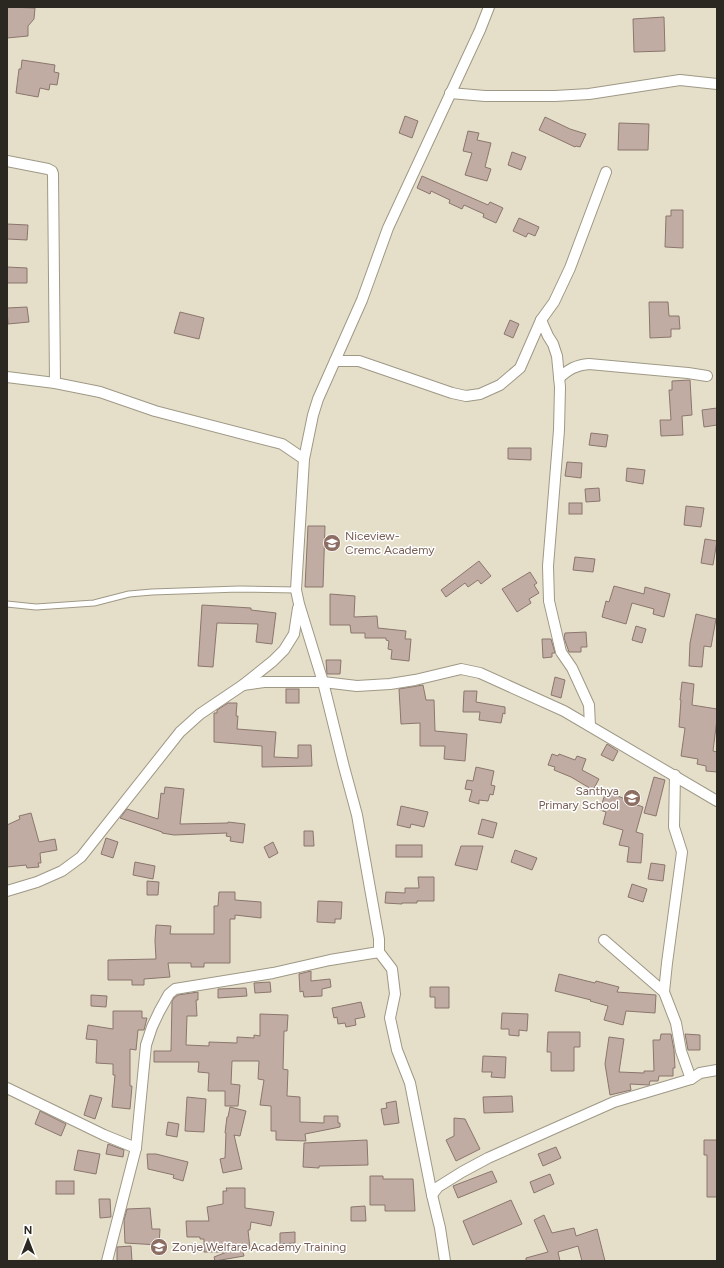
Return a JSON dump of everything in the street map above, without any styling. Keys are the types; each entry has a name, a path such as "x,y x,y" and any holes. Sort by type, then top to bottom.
{"street":[{"path":"445,1261 440,1228 410,1083 398,1050 390,1018 395,994 392,969 379,952 379,940 357,815 323,682 296,590 304,459 313,415 318,399 362,300 388,228 480,30 489,7"},
{"path":"450,93 485,96 554,96 589,94 680,80 717,84"},
{"path":"7,161 48,169 54,174 55,383"},
{"path":"335,361 359,361 452,393 466,396 480,394 500,385 520,368 541,320 554,302 570,268 606,172"},
{"path":"541,320 553,344 557,356 559,378 559,430 548,566 549,601 561,652 572,668 589,705 590,726"},
{"path":"559,378 576,366 590,364 707,376"},
{"path":"7,377 55,383 100,392 155,411 282,444 304,459"},
{"path":"7,891 37,882 62,871 81,856 180,732 200,714 243,685 273,661 284,650 294,634 299,604"},
{"path":"243,685 264,682 323,682 357,686 390,684 414,680 461,668 480,672 564,711 717,801"},
{"path":"674,775 674,827 682,852 664,992 676,1023 681,1051 691,1079"},
{"path":"604,940 664,992"},
{"path":"107,1261 136,1148 146,1045 152,1027 169,994 175,989 273,973 330,960 379,952"},
{"path":"432,1195 438,1187 488,1158 614,1102 691,1079 700,1073 717,1070"},
{"path":"7,1088 104,1135 136,1148"}],"lane":[{"path":"7,604 36,607 94,603 129,594 152,592 239,589 296,590"}],"building":[{"path":"7,7 35,8 34,19 28,26 28,36 7,38"},
{"path":"664,17 665,51 634,52 633,19"},
{"path":"22,60 55,65 54,72 59,73 57,85 50,84 49,90 40,88 38,97 16,93 19,69 21,69"},
{"path":"405,116 418,121 412,138 399,133"},
{"path":"545,117 570,129 586,134 580,147 575,147 539,130"},
{"path":"619,123 649,124 648,150 618,150"},
{"path":"468,131 479,133 477,140 491,143 485,167 491,169 487,181 465,175 472,153 463,151"},
{"path":"512,152 526,157 521,170 508,165"},
{"path":"422,176 488,205 490,202 503,208 496,223 483,217 484,214 464,205 462,209 449,203 450,200 431,191 430,194 417,188"},
{"path":"671,210 683,210 683,248 665,247 666,216 671,216"},
{"path":"519,218 539,227 535,236 528,233 526,237 513,231"},
{"path":"7,224 28,225 27,240 7,239"},
{"path":"7,267 27,268 27,283 7,283"},
{"path":"649,302 668,302 669,316 679,316 680,329 671,329 671,337 650,338"},
{"path":"27,307 29,322 8,324 7,308"},
{"path":"180,312 204,318 199,339 174,333"},
{"path":"510,320 519,324 513,338 504,334"},
{"path":"690,380 692,415 682,416 683,435 661,436 660,420 671,420 669,390 672,390 672,381"},
{"path":"717,408 717,425 704,427 702,410"},
{"path":"591,433 608,435 606,447 589,445"},
{"path":"508,448 531,448 531,460 508,459"},
{"path":"567,462 582,463 581,478 565,476"},
{"path":"627,468 645,470 643,484 626,481"},
{"path":"599,488 600,501 586,502 585,489"},
{"path":"569,503 582,503 582,514 569,514"},
{"path":"686,506 704,508 701,527 684,525"},
{"path":"308,526 325,526 323,587 305,587"},
{"path":"705,539 717,541 713,565 701,563"},
{"path":"575,557 595,559 593,572 573,570"},
{"path":"479,561 491,576 481,584 478,580 468,587 465,583 446,597 441,590"},
{"path":"530,572 537,583 534,585 539,593 529,599 531,603 517,612 502,589"},
{"path":"614,586 644,594 645,587 670,594 664,617 653,614 654,609 632,603 626,624 602,617 606,601 609,602"},
{"path":"330,594 355,596 354,617 377,616 378,628 406,631 405,639 411,639 409,661 391,659 392,650 388,649 389,641 386,640 386,638 365,638 365,633 351,633 350,625 330,625"},
{"path":"202,605 251,608 251,610 276,613 272,644 256,642 258,624 217,623 213,667 198,666"},
{"path":"696,614 716,619 711,647 704,646 702,667 689,666 690,643"},
{"path":"636,626 646,629 642,643 632,640"},
{"path":"586,632 587,647 581,647 581,652 569,652 564,638 565,633"},
{"path":"542,639 551,639 555,653 552,653 552,657 543,658"},
{"path":"326,660 341,660 340,674 327,674"},
{"path":"555,677 565,680 561,698 551,695"},
{"path":"682,682 694,684 692,705 717,709 713,751 717,752 717,772 706,771 706,766 697,764 698,759 681,756 685,728 679,727"},
{"path":"423,685 426,700 434,700 435,731 467,734 465,761 444,759 445,746 420,746 420,723 401,724 399,689"},
{"path":"286,689 299,689 299,703 286,703"},
{"path":"464,691 477,691 476,702 505,707 505,714 503,713 501,723 479,720 480,712 463,712"},
{"path":"228,703 237,703 237,729 276,732 274,757 298,758 298,745 311,745 312,766 262,767 262,746 214,742 214,713 217,713 217,710"},
{"path":"607,744 618,751 613,761 601,755"},
{"path":"552,754 558,756 559,754 575,760 577,756 586,759 582,770 599,779 593,790 571,777 554,770 555,767 548,765"},
{"path":"476,767 494,771 491,785 495,786 493,795 490,794 488,801 479,800 479,804 469,801 472,790 465,789 467,780 473,781"},
{"path":"654,777 665,780 656,816 644,813"},
{"path":"165,787 184,789 180,824 228,822 245,824 243,843 230,841 231,837 226,836 227,833 174,835 162,833 120,818 127,809 158,819 161,793 164,794"},
{"path":"606,791 643,807 636,832 643,834 641,863 627,862 629,847 619,845 623,830 603,824 606,812 600,810"},
{"path":"401,806 428,812 424,827 411,824 410,828 397,825"},
{"path":"31,813 39,842 55,839 57,850 40,853 41,863 38,863 39,867 27,868 26,865 7,867 7,825 20,819 19,816"},
{"path":"482,819 497,823 493,838 478,834"},
{"path":"304,831 313,831 314,846 304,846"},
{"path":"106,838 118,842 113,858 101,854"},
{"path":"273,842 278,853 269,858 264,847"},
{"path":"396,845 422,845 422,857 396,857"},
{"path":"461,846 483,846 477,870 455,865"},
{"path":"515,850 537,858 532,870 511,862"},
{"path":"135,862 155,866 153,879 133,875"},
{"path":"651,863 665,865 663,881 648,879"},
{"path":"418,877 434,877 434,901 417,901 417,903 402,904 385,903 386,892 405,893 405,888 419,888"},
{"path":"147,881 159,882 158,895 147,895"},
{"path":"632,884 647,889 643,902 628,897"},
{"path":"219,892 235,892 235,900 261,902 261,918 235,915 235,919 230,919 230,963 204,963 204,967 191,967 191,963 168,963 170,977 144,979 144,985 132,985 132,980 108,980 108,960 156,959 156,925 171,926 170,934 214,934 214,906 218,906"},
{"path":"318,901 342,902 341,919 335,919 335,923 317,922"},
{"path":"311,971 311,981 330,979 331,987 322,989 322,996 304,997 303,991 300,992 299,974"},
{"path":"559,974 619,987 617,992 656,995 655,1013 626,1011 623,1025 604,1020 608,1006 555,991"},
{"path":"270,982 271,992 255,993 254,983"},
{"path":"430,987 449,987 449,1008 435,1008 435,997 430,997"},
{"path":"246,988 247,996 218,998 218,989"},
{"path":"198,992 198,1000 196,1000 197,1016 187,1016 186,1045 209,1046 209,1042 237,1043 237,1037 254,1038 254,1035 260,1036 260,1014 288,1015 287,1031 284,1031 283,1069 288,1070 287,1096 300,1097 300,1122 324,1123 324,1116 338,1116 338,1123 340,1123 340,1127 305,1134 306,1141 276,1140 276,1131 271,1131 271,1106 260,1105 264,1080 258,1079 259,1061 232,1061 231,1084 240,1085 238,1106 225,1106 225,1091 208,1091 209,1073 198,1072 199,1062 154,1062 154,1051 171,1051 172,1001 178,995"},
{"path":"91,995 107,996 106,1007 91,1006"},
{"path":"361,1002 365,1017 355,1019 356,1025 346,1027 345,1023 338,1024 337,1017 334,1018 332,1008"},
{"path":"113,1011 142,1011 142,1018 147,1018 144,1030 138,1030 136,1050 130,1049 130,1086 132,1086 130,1109 112,1107 115,1075 113,1075 113,1064 96,1063 97,1040 86,1039 88,1025 113,1029"},
{"path":"502,1013 528,1014 527,1031 519,1030 519,1036 509,1035 509,1029 501,1029"},
{"path":"548,1032 580,1032 580,1047 574,1047 574,1071 551,1071 551,1052 547,1052"},
{"path":"661,1034 671,1034 675,1068 673,1068 673,1076 659,1076 658,1081 650,1081 649,1085 630,1084 631,1090 610,1095 605,1064 609,1037 624,1039 619,1072 644,1073 644,1071 654,1071 653,1040 660,1040"},
{"path":"685,1034 700,1035 700,1050 688,1050"},
{"path":"483,1056 506,1057 505,1078 491,1077 492,1072 482,1072"},
{"path":"90,1095 102,1098 95,1119 84,1115"},
{"path":"512,1096 513,1112 484,1113 483,1097"},
{"path":"187,1097 206,1099 204,1132 185,1131"},
{"path":"396,1101 399,1123 384,1125 381,1109 387,1108 386,1103"},
{"path":"230,1107 246,1111 240,1136 234,1135 242,1169 223,1173 220,1159 225,1158 225,1133"},
{"path":"40,1111 66,1124 61,1136 35,1124"},
{"path":"454,1118 465,1119 480,1149 456,1161 446,1140 454,1136"},
{"path":"168,1122 179,1124 177,1137 166,1135"},
{"path":"367,1140 368,1165 319,1166 319,1168 303,1167 304,1143"},
{"path":"704,1140 717,1140 717,1197 707,1197 707,1155 704,1155"},
{"path":"108,1144 124,1150 123,1157 106,1154"},
{"path":"556,1147 561,1158 543,1166 538,1154"},
{"path":"78,1150 100,1154 96,1174 74,1170"},
{"path":"147,1154 156,1154 188,1162 183,1181 173,1178 174,1175 148,1169"},
{"path":"492,1171 497,1182 458,1198 453,1186"},
{"path":"550,1174 554,1184 534,1193 530,1182"},
{"path":"370,1176 383,1176 383,1179 413,1179 415,1211 385,1211 385,1205 370,1205"},
{"path":"56,1181 74,1181 74,1194 56,1194"},
{"path":"226,1188 245,1188 245,1208 274,1212 271,1226 251,1222 250,1230 248,1230 250,1249 242,1249 244,1256 215,1261 214,1257 227,1252 204,1252 204,1239 200,1239 200,1237 187,1237 186,1221 209,1221 207,1207 223,1204 223,1191 227,1191"},
{"path":"99,1199 110,1199 111,1217 100,1218"},
{"path":"511,1200 522,1224 473,1245 463,1221"},
{"path":"365,1206 366,1221 351,1221 351,1207"},
{"path":"150,1208 152,1229 160,1229 159,1245 125,1243 124,1220 127,1209"},
{"path":"544,1215 552,1233 574,1228 576,1236 597,1229 605,1261 582,1261 578,1246 558,1252 560,1261 526,1261 526,1258 548,1252 534,1220"},
{"path":"295,1232 295,1243 280,1244 280,1233"},
{"path":"131,1246 132,1261 117,1261 117,1247"}],"place":[{"name":"Niceview- Cremc Academy","path":"332,543"},
{"name":"Santhya Primary School","path":"632,798"},
{"name":"Zonje Welfare Academy Training","path":"159,1247"}]}
